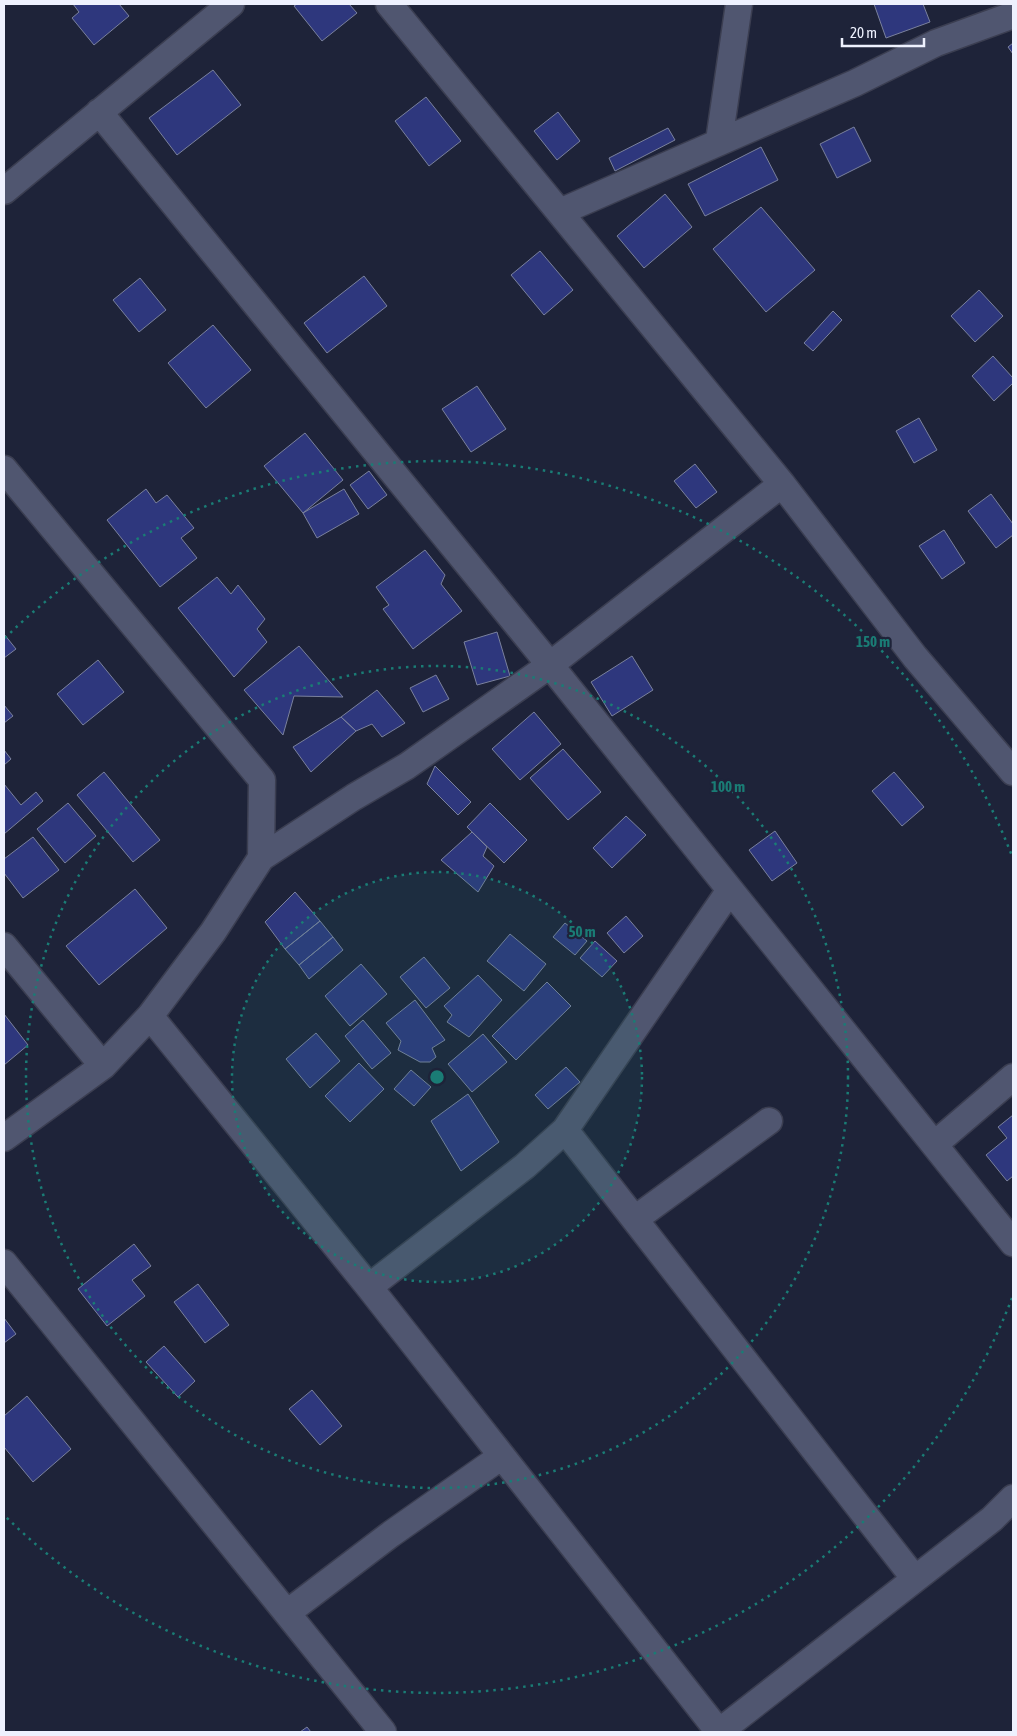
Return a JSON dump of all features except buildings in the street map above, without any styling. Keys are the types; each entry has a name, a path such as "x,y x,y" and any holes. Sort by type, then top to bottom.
{"street":[{"path":"4,191 231,4"},
{"path":"389,4 782,484 915,657 1013,772"},
{"path":"719,141 739,4"},
{"path":"560,212 855,83 936,43 1013,15"},
{"path":"99,112 550,666 1013,1243"},
{"path":"4,469 262,780 261,858"},
{"path":"4,1138 102,1066 150,1016 213,932 261,858 354,797 407,766 550,666 782,484"},
{"path":"369,1286 526,1166 565,1130 730,890"},
{"path":"4,946 102,1066"},
{"path":"150,1016 369,1286 719,1732 915,1579 1003,1520 1013,1498"},
{"path":"935,1144 1013,1077"},
{"path":"634,1219 769,1122"},
{"path":"565,1130 915,1579"},
{"path":"4,1263 383,1732"},
{"path":"287,1613 391,1534 502,1456"}]}
